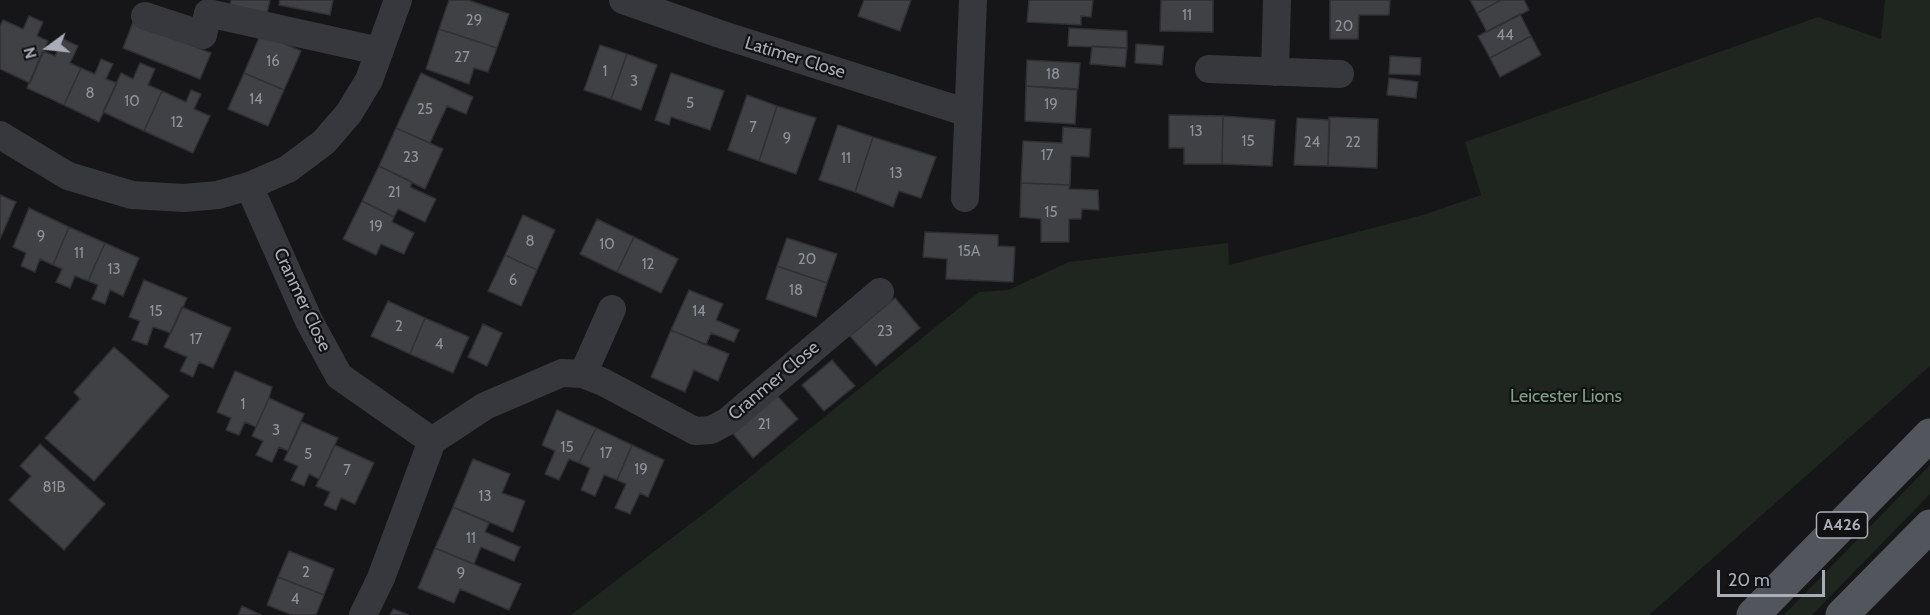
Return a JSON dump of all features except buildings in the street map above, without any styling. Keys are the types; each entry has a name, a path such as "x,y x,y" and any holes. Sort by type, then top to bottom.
{"main road":[{"name":"A426","path":"1753,615 1930,435"},
{"path":"1842,615 1930,526"}],"street":[{"path":"0,135 68,176 132,195 184,198 218,195 249,186 288,169 324,142 349,113 369,80 398,0"},
{"name":"Latimer Close","path":"623,0 720,34 968,112"},
{"path":"965,198 973,0"},
{"path":"1275,72 1277,0"},
{"path":"145,16 203,35 208,13 379,51"},
{"path":"1209,69 1340,74"},
{"name":"Cranmer Close","path":"249,186 309,321 339,376 432,441 485,406 562,373 583,374 603,382 695,431 711,430 728,421 880,292"},
{"path":"583,374 612,309"},
{"path":"363,615 381,578 432,441"}],"green space":[{"name":"Leicester Lions","path":"1885,0 1930,0 1930,366 1649,615 571,615 719,502 979,292 1008,290 1069,262 1228,243 1229,265 1423,215 1481,195 1465,142 1818,17 1881,39"},
{"path":"1930,465 1930,494 1812,615 1784,615"}]}
